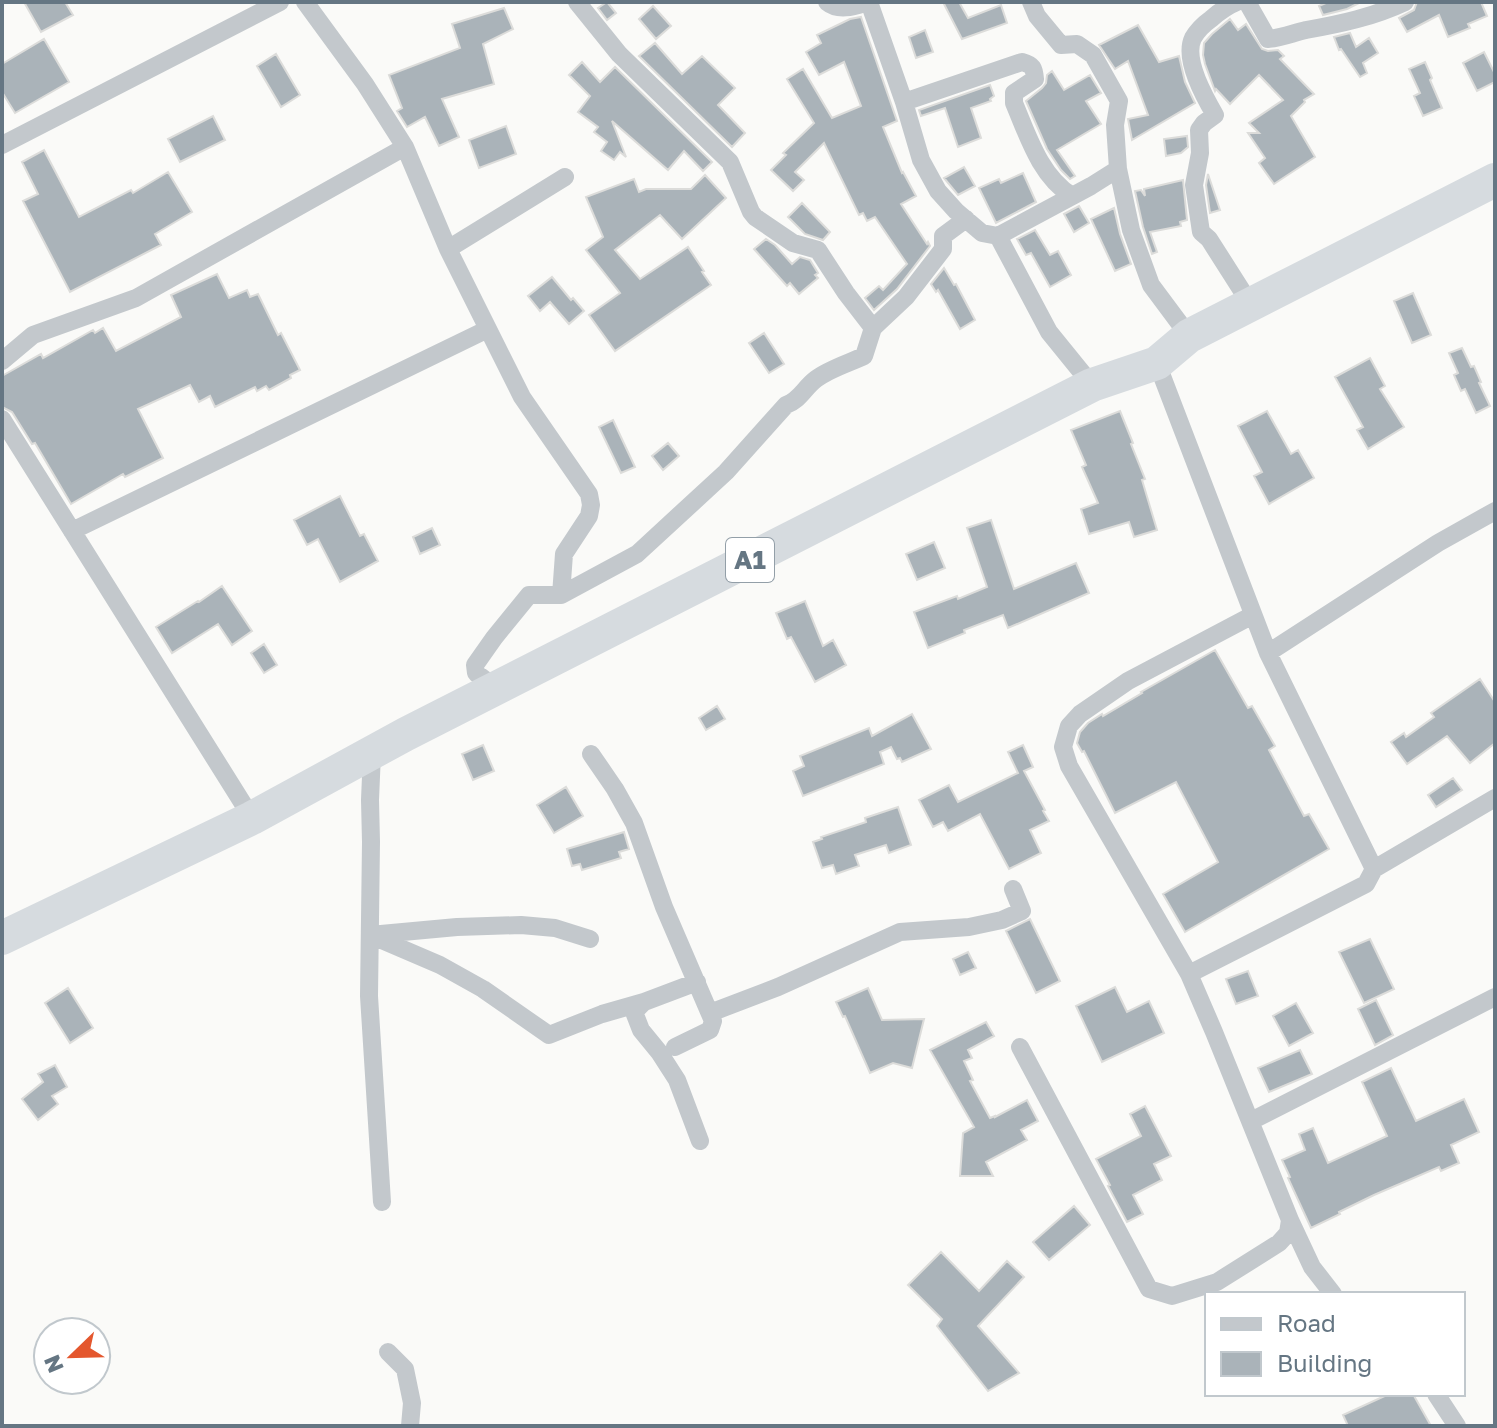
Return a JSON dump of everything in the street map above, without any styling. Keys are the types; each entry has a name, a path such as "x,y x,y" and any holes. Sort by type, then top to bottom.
{"highway":[{"name":"A1","path":"2,938 252,818 372,753 1092,385 1157,363 1189,336 1495,180"}],"street":[{"path":"2,145 280,2"},
{"path":"305,2 365,84 405,147 448,249 522,397 589,494 589,516 564,554 561,595"},
{"path":"827,2 833,7 852,7 869,2 921,160 938,191 982,233 998,236 1118,169"},
{"path":"1031,2 1037,16 1061,45 1077,44 1093,55 1119,101 1115,125 1118,169 1131,230 1151,285 1189,336"},
{"path":"1237,2 1217,14 1192,40 1190,53 1198,83 1215,115 1199,130 1200,153 1194,185 1201,232 1209,239 1251,305"},
{"path":"1247,2 1268,39 1330,27 1386,11 1405,2"},
{"path":"585,6 619,54 730,162 755,217 793,243 818,250 873,328"},
{"path":"904,102 1022,62 1030,64 1034,68 1035,79 1014,93 1014,103 1047,173 1072,196"},
{"path":"2,361 33,335 136,298 405,147"},
{"path":"448,249 565,177"},
{"path":"497,689 476,673 475,665 529,595 561,595 637,554 726,472 786,405 796,401 812,382 864,356 873,328 906,297 943,249 943,236 966,219"},
{"path":"998,236 1049,332 1092,385"},
{"path":"72,531 488,329"},
{"path":"1157,363 1268,653 1374,869"},
{"path":"2,419 252,818"},
{"path":"1268,653 1438,543 1495,511"},
{"path":"1253,615 1128,681 1080,714 1069,726 1063,747 1069,766 1189,974 1290,1220 1312,1267 1331,1292"},
{"path":"372,753 369,996 382,1202"},
{"path":"591,754 634,823 664,907 713,1021 710,1030 675,1047"},
{"path":"1189,974 1366,884 1374,869 1495,798"},
{"path":"710,1013 778,987 900,932 969,927 1002,920 1022,911 1013,889"},
{"path":"370,935 521,925 555,928 590,939"},
{"path":"370,935 440,965 483,989 549,1035 697,982"},
{"path":"1251,1121 1495,997"},
{"path":"644,1002 634,1012 641,1030 677,1080 700,1141"},
{"path":"1020,1047 1149,1289 1172,1296 1217,1282 1279,1243 1288,1233 1290,1220"},
{"path":"388,1352 405,1369 412,1403 410,1426"},
{"path":"1437,1396 1457,1426"}],"building":[{"path":"24,2 65,2 73,15 41,32"},
{"path":"607,2 616,13 607,20 598,8"},
{"path":"943,2 959,2 968,18 1001,5 1007,23 962,39"},
{"path":"1328,2 1361,2 1323,15 1319,6"},
{"path":"1417,2 1481,2 1487,16 1468,24 1470,28 1448,37 1439,15 1407,32 1399,18 1414,10"},
{"path":"653,6 671,26 656,39 639,19"},
{"path":"504,8 513,29 483,44 494,84 442,99 459,137 439,146 425,117 407,127 397,111 402,108 389,75 460,48 452,24"},
{"path":"861,17 897,121 883,127 902,173 916,196 901,204 930,246 897,289 874,310 865,298 879,286 883,290 907,264 875,217 867,221 863,213 859,215 824,143 795,172 804,180 793,191 771,170 786,155 783,153 814,123 787,79 803,69 832,118 861,106 844,62 819,75 806,52 821,43 817,35"},
{"path":"1230,19 1238,30 1246,24 1262,49 1278,50 1284,56 1280,59 1314,94 1304,100 1291,116 1315,157 1274,184 1259,163 1265,158 1248,133 1259,133 1249,123 1283,100 1259,75 1230,104 1215,91 1205,64 1204,43"},
{"path":"1138,25 1159,62 1179,56 1185,82 1195,103 1132,140 1128,119 1148,115 1128,61 1115,69 1099,45"},
{"path":"925,30 933,52 916,58 909,37"},
{"path":"1350,33 1356,47 1369,38 1378,53 1363,63 1367,73 1360,77 1339,50 1334,37"},
{"path":"44,39 69,82 15,113 2,92 2,64"},
{"path":"655,43 682,74 702,56 735,88 718,105 745,133 732,147 639,56"},
{"path":"1484,52 1495,74 1495,82 1477,91 1463,63"},
{"path":"276,54 300,95 281,107 257,66"},
{"path":"582,62 600,82 615,67 712,162 703,171 684,151 668,170 612,121 626,157 620,152 614,160 601,151 607,142 594,132 598,127 578,112 590,96 569,75"},
{"path":"1425,62 1442,108 1423,116 1414,96 1420,93 1409,69"},
{"path":"1052,71 1064,90 1090,75 1101,93 1086,101 1101,124 1057,150 1075,176 1070,179 1047,149 1026,101 1042,88"},
{"path":"990,85 994,96 991,101 971,108 981,138 958,147 945,108 921,116 919,110"},
{"path":"213,116 225,140 180,162 168,139"},
{"path":"506,126 516,154 479,168 469,140"},
{"path":"1187,136 1188,147 1181,153 1166,156 1164,139"},
{"path":"44,150 79,217 131,190 133,193 168,172 192,212 155,234 161,245 70,292 23,201 38,194 22,162"},
{"path":"964,167 975,186 958,195 944,178"},
{"path":"1023,173 1036,202 996,223 979,188"},
{"path":"1208,174 1220,210 1210,213 1206,185"},
{"path":"705,175 726,198 682,239 660,215 615,250 640,279 688,247 711,285 615,351 589,315 620,293 586,250 603,237 586,197 634,179 639,192 646,189 691,189"},
{"path":"1183,180 1187,220 1180,222 1181,226 1150,232 1157,252 1152,254 1135,191 1141,190 1145,196 1144,189"},
{"path":"802,203 830,232 823,240 805,234 788,217"},
{"path":"1079,206 1089,223 1074,232 1064,214"},
{"path":"1114,208 1131,264 1115,271 1091,219"},
{"path":"1035,230 1050,255 1058,251 1071,275 1050,287 1031,253 1026,255 1017,239"},
{"path":"766,239 792,264 800,257 810,260 818,278 799,294 790,283 787,286 754,249"},
{"path":"944,268 975,320 960,329 938,290 936,292 931,284"},
{"path":"217,274 229,298 247,290 250,297 258,294 300,370 269,390 266,386 257,391 255,387 215,407 210,396 199,402 190,385 138,409 163,458 125,477 123,474 71,504 35,443 32,444 12,412 2,407 2,376 41,354 43,358 93,330 95,333 103,328 116,351 181,317 171,295"},
{"path":"552,277 584,311 569,324 550,302 540,311 528,296"},
{"path":"1413,293 1431,335 1412,343 1394,301"},
{"path":"764,333 784,364 769,373 749,343"},
{"path":"1462,348 1471,367 1474,366 1490,406 1476,413 1465,389 1461,391 1454,375 1458,373 1449,353"},
{"path":"1370,358 1385,386 1380,389 1404,427 1368,449 1357,430 1363,427 1335,377"},
{"path":"1120,411 1145,479 1142,480 1157,530 1134,537 1129,522 1089,534 1081,509 1098,503 1082,467 1086,465 1071,430"},
{"path":"1267,411 1291,454 1298,450 1314,478 1269,504 1254,476 1262,472 1238,426"},
{"path":"613,420 635,467 621,473 599,427"},
{"path":"668,443 679,456 663,470 652,456"},
{"path":"340,496 360,536 364,534 378,561 340,582 318,539 307,545 294,520"},
{"path":"991,520 1014,589 1076,563 1089,593 1008,628 1003,615 928,648 914,612 987,587 967,528"},
{"path":"432,528 440,545 420,554 413,537"},
{"path":"934,542 945,568 917,580 906,554"},
{"path":"222,586 252,631 232,645 218,624 172,653 156,627"},
{"path":"805,601 823,646 833,640 846,665 815,682 791,637 787,639 776,613"},
{"path":"264,644 277,665 264,673 251,653"},
{"path":"1215,650 1248,708 1252,706 1275,746 1269,750 1304,816 1309,814 1329,849 1185,932 1163,894 1218,862 1176,782 1115,813 1077,743 1080,732 1088,723"},
{"path":"1480,679 1495,702 1495,743 1470,763 1447,736 1407,764 1391,742 1404,733 1406,737 1434,717 1431,713"},
{"path":"717,706 725,719 706,730 699,718"},
{"path":"912,714 931,749 902,762 891,747 880,752 884,764 803,796 793,771 804,766 800,756 869,728 872,736"},
{"path":"483,745 494,771 473,780 462,754"},
{"path":"1023,745 1033,767 1024,771 1049,821 1030,830 1041,853 1009,869 980,814 948,831 943,822 933,827 919,800 949,785 958,802 1018,773 1008,752"},
{"path":"1453,778 1462,790 1436,807 1428,795"},
{"path":"566,787 583,816 554,833 537,805"},
{"path":"898,807 911,845 889,853 886,845 855,855 859,866 836,874 833,865 822,868 813,842"},
{"path":"624,832 629,849 619,852 621,858 582,870 580,864 572,866 567,849"},
{"path":"1030,919 1060,981 1036,993 1006,931"},
{"path":"1370,939 1394,989 1364,1003 1339,952"},
{"path":"968,952 976,968 960,975 953,959"},
{"path":"1248,971 1258,996 1236,1004 1226,979"},
{"path":"1115,987 1127,1012 1149,1001 1164,1033 1102,1062 1076,1006"},
{"path":"68,988 93,1028 70,1043 45,1003"},
{"path":"868,988 882,1020 924,1019 912,1068 893,1063 870,1073 836,1002"},
{"path":"1376,1000 1393,1035 1375,1045 1358,1009"},
{"path":"1296,1003 1313,1033 1289,1046 1273,1016"},
{"path":"986,1022 994,1036 968,1050 972,1058 964,1061 973,1080 970,1081 990,1118 1027,1100 1038,1121 1021,1130 1027,1140 986,1162 993,1176 960,1176 963,1133 974,1127 930,1050"},
{"path":"1300,1050 1312,1074 1269,1092 1258,1068"},
{"path":"55,1065 67,1087 52,1096 58,1104 38,1120 22,1099 43,1082 38,1074"},
{"path":"1391,1068 1416,1121 1464,1099 1479,1132 1451,1145 1459,1163 1441,1171 1439,1167 1374,1195 1311,1228 1282,1160 1305,1150 1299,1134 1313,1128 1328,1163 1387,1136 1362,1082"},
{"path":"1145,1106 1171,1156 1154,1164 1162,1180 1133,1195 1143,1214 1127,1222 1096,1159 1141,1136 1130,1114"},
{"path":"1074,1206 1090,1225 1049,1260 1033,1242"},
{"path":"941,1252 979,1291 1007,1261 1024,1277 978,1326 1019,1373 988,1391 937,1326 942,1319 908,1285"},
{"path":"1385,1396 1414,1396 1431,1426 1348,1426 1343,1415"}]}
